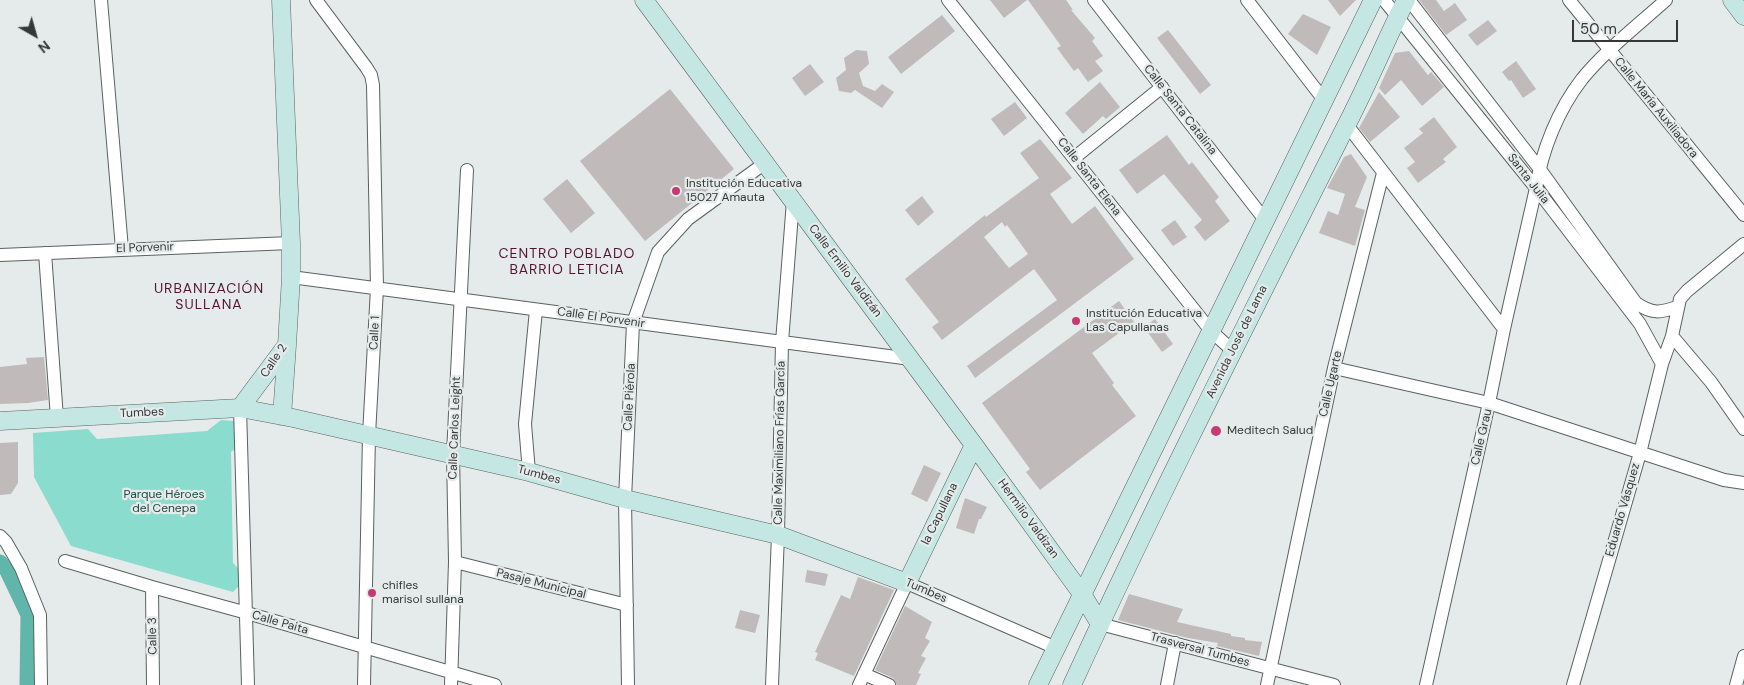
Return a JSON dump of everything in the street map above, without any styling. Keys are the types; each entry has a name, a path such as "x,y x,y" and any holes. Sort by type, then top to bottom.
{"street":[{"path":"101,0 122,249"},
{"name":"Calle 2","path":"240,408 287,345 291,243 281,0"},
{"name":"Calle 1","path":"316,0 371,75 373,85 377,288 369,435 364,685"},
{"name":"Calle Emilio Valdizán","path":"644,0 974,445"},
{"name":"Calle Santa Elena","path":"948,0 1211,332 1232,350"},
{"name":"Calle Santa Catalina","path":"1094,0 1266,220"},
{"path":"1248,0 1324,100"},
{"path":"1038,685 1372,0"},
{"name":"Santa Julia","path":"1384,0 1536,188 1640,324 1662,364"},
{"name":"Santa Julia","path":"1408,0 1539,168 1636,303 1646,310 1661,312 1678,307"},
{"name":"Avenida José de Lama","path":"1072,685 1232,350 1347,125 1398,17 1408,0"},
{"name":"Calle María Auxiliadora","path":"1569,0 1744,214"},
{"name":"Calle Grau","path":"1426,685 1490,403 1539,168 1554,126 1582,80 1609,51 1666,0"},
{"path":"1732,0 1744,16"},
{"path":"1074,158 1162,87"},
{"path":"1347,125 1504,329"},
{"name":"Calle Piérola","path":"628,685 625,499 633,322 658,252 688,219 765,163"},
{"name":"Calle Carlos Leight","path":"451,679 455,562 453,454 467,170"},
{"name":"Calle Ugarte","path":"1267,685 1334,368 1383,173"},
{"name":"Calle Maximiliano Frías García","path":"772,685 778,535 782,342 793,201"},
{"name":"El Porvenir","path":"0,254 291,243"},
{"path":"1678,307 1680,299 1687,290 1744,244"},
{"path":"46,253 57,418"},
{"name":"Calle El Porvenir","path":"291,277 910,359"},
{"name":"Eduardo Vásquez","path":"1573,685 1640,453 1678,307"},
{"path":"529,472 525,424 536,310"},
{"path":"1672,336 1711,382 1744,429"},
{"path":"282,416 287,345"},
{"path":"1334,368 1490,403 1724,480 1744,483"},
{"path":"240,408 248,685"},
{"name":"Tumbes","path":"0,421 240,408 282,416 529,472 625,499 778,535 907,583 1056,648"},
{"name":"Hermilio Valdizan","path":"974,445 1082,594"},
{"name":"la Capullana","path":"907,583 974,445"},
{"path":"0,536 6,542 21,568 40,615 41,685"},
{"name":"Calle Paita","path":"65,561 365,648 451,679 495,685"},
{"name":"Pasaje Municipal","path":"455,562 627,605"},
{"path":"888,685 862,679 907,583"},
{"name":"Calle 3","path":"152,587 153,685"},
{"path":"1082,594 1100,624"},
{"name":"Trasversal Tumbes","path":"1100,624 1334,685"},
{"path":"1168,685 1175,643"},
{"path":"1736,685 1744,656"}],"green space":[{"name":"Parque Héroes del Cenepa","path":"221,420 234,421 237,427 239,446 231,452 233,563 241,571 241,584 233,592 71,546 34,477 33,433 88,429 97,439 207,431"}],"building":[{"path":"990,0 1027,0 1004,18"},
{"path":"1028,0 1066,0 1073,10 1071,10 1095,38 1092,41 1103,56 1095,61 1103,71 1088,82 1078,68 1074,71 1057,48 1061,46"},
{"path":"1328,0 1356,0 1340,16"},
{"path":"1419,0 1436,0 1444,11 1455,3 1467,20 1446,35"},
{"path":"1303,14 1331,27 1317,55 1288,34"},
{"path":"942,15 955,31 901,74 888,57"},
{"path":"1488,20 1497,31 1477,46 1468,35"},
{"path":"1168,30 1211,85 1200,94 1157,38"},
{"path":"856,50 867,51 869,64 859,73 863,86 875,91 882,84 894,92 882,108 855,90 851,93 839,91 836,78 846,70 844,58"},
{"path":"1409,51 1428,75 1431,72 1444,87 1422,106 1401,80 1385,95 1379,88 1395,53"},
{"path":"1516,61 1536,89 1523,98 1511,80 1509,81 1502,72"},
{"path":"810,64 824,82 805,96 792,78"},
{"path":"1100,82 1120,107 1106,119 1103,116 1083,134 1065,113"},
{"path":"670,89 734,169 645,241 580,161"},
{"path":"1379,92 1400,117 1370,142 1359,128"},
{"path":"1015,102 1027,118 1004,136 991,119"},
{"path":"1434,117 1457,147 1443,159 1446,162 1418,183 1407,168 1415,162 1404,148 1423,133 1419,129"},
{"path":"1167,135 1189,165 1192,162 1219,197 1215,201 1230,221 1205,241 1194,227 1202,220 1164,174 1137,194 1119,170"},
{"path":"1040,139 1072,178 1050,194 1072,224 1095,206 1134,259 975,378 967,366 1057,300 1034,269 942,340 932,327 939,322 905,279 985,215 986,217 1039,178 1020,153","holes":["1002,222 1005,227 1007,225 1028,254 1009,268 984,237"]},
{"path":"1351,154 1367,177 1355,207 1365,210 1355,246 1319,233 1328,211 1338,215 1345,194 1327,188 1344,157"},
{"path":"567,179 595,213 571,233 543,199"},
{"path":"922,196 934,212 918,226 905,210"},
{"path":"1175,220 1187,237 1173,246 1161,230"},
{"path":"1119,301 1134,322 1092,353 1114,383 1112,385 1136,416 1040,490 1026,472 1030,469 982,403"},
{"path":"1155,319 1173,344 1162,352 1144,327"},
{"path":"44,357 48,400 0,404 0,367 27,364 26,358"},
{"path":"18,442 18,483 11,494 0,495 0,443"},
{"path":"924,465 941,473 927,502 911,494"},
{"path":"965,498 987,507 981,519 979,519 974,534 956,528"},
{"path":"807,570 828,574 825,586 805,582"},
{"path":"858,577 894,590 854,676 815,660 818,653 815,652 841,595 850,599"},
{"path":"1129,594 1183,609 1177,622 1231,634 1231,636 1245,638 1245,640 1262,642 1259,656 1217,646 1218,643 1188,638 1118,620"},
{"path":"905,606 932,622 925,638 930,641 921,656 926,658 918,673 921,674 916,685 897,685 893,678 875,670"},
{"path":"740,610 760,615 755,633 735,628"}],"waterway":[{"path":"0,562 6,569 28,615 27,685"}],"place":[{"name":"Institución Educativa 15027 Amauta","path":"676,191"},
{"name":"Institución Educativa Las Capullanas","path":"1076,321"},
{"name":"Meditech Salud","path":"1216,431"},
{"name":"chifles marisol sullana","path":"372,593"}],"district":[{"name":"CENTRO POBLADO BARRIO LETICIA","path":"567,262"},
{"name":"URBANIZACIÓN SULLANA","path":"209,298"}]}
